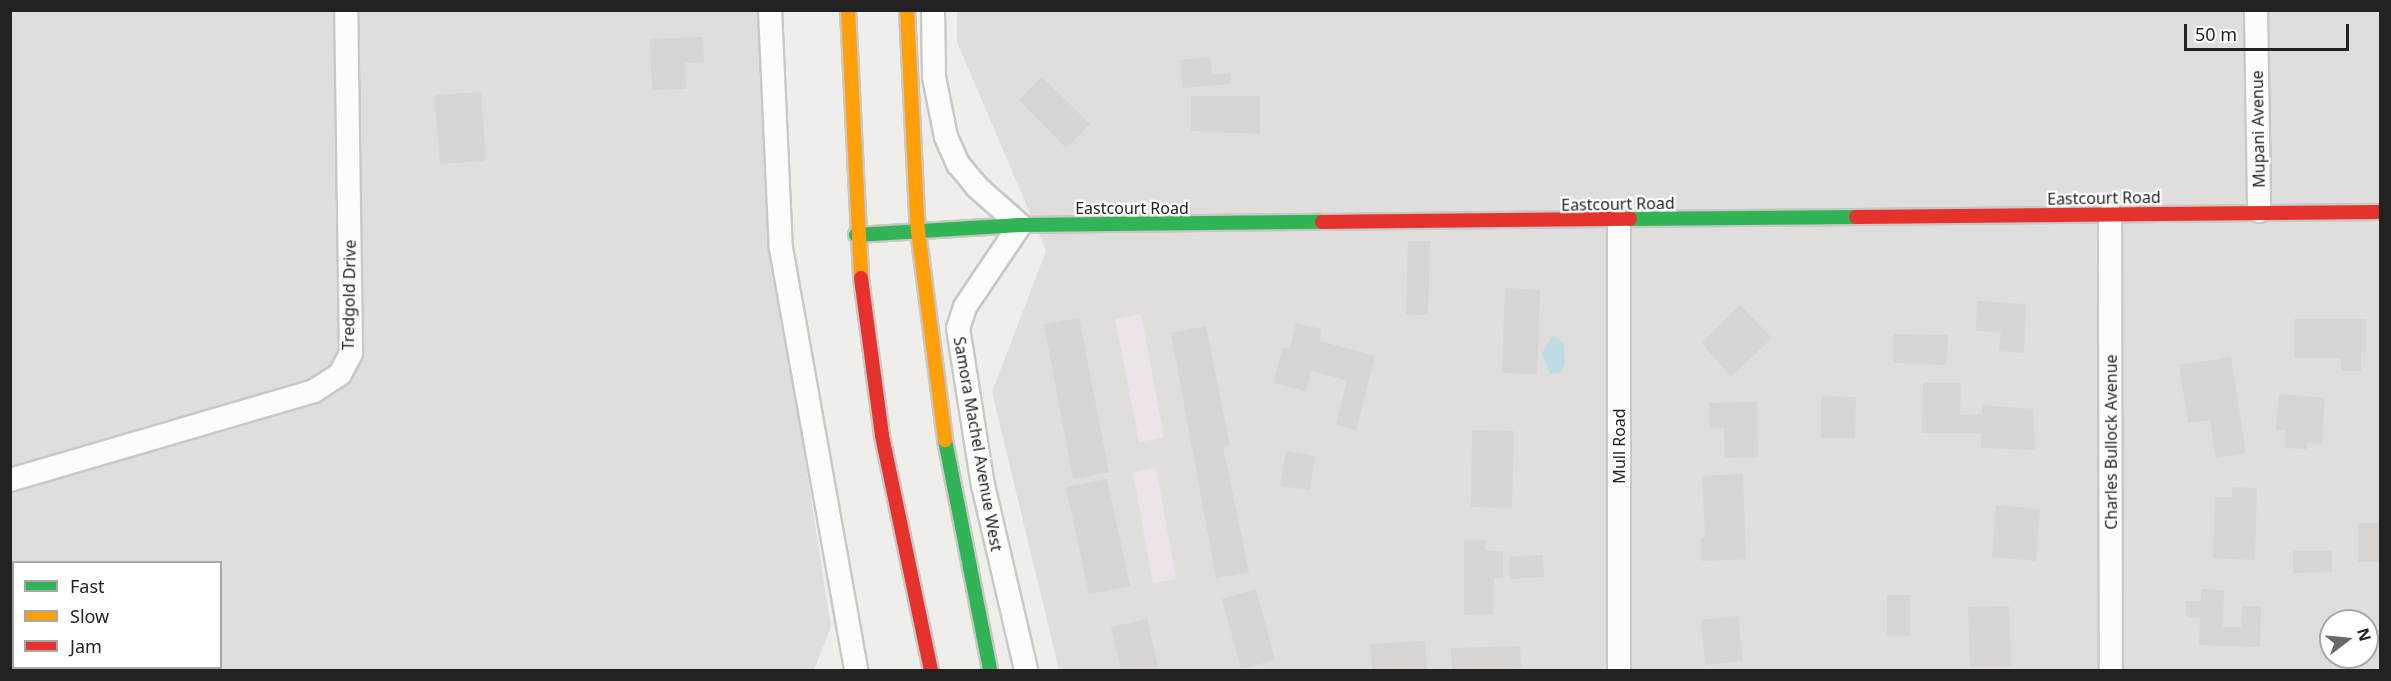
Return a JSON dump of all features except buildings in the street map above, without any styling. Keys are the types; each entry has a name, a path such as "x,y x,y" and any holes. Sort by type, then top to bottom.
{"main road":[{"path":"848,10 856,235 882,436 931,670"},
{"name":"Samora Machel Avenue West","path":"907,10 918,231 944,437 990,670"},
{"name":"Eastcourt Road","path":"856,235 1020,225 1619,221 2259,211 2380,212"}],"street":[{"name":"Tredgold Drive","path":"10,480 314,391 340,374 351,353 346,10"},
{"path":"770,10 781,248 856,670"},
{"path":"933,10 934,77 946,137 958,164 977,188 1020,225"},
{"name":"Mupani Avenue","path":"2256,10 2259,211"},
{"name":"Charles Bullock Avenue","path":"2110,214 2111,670"},
{"name":"Mull Road","path":"1619,221 1619,670"},
{"name":"Samora Machel Avenue West","path":"1020,225 965,307 958,328 983,485 1026,670"}],"shaded area":[{"path":"957,10 2380,11 2380,670 1059,670 992,392 1046,251 957,42"},
{"path":"10,11 772,11 770,233 831,627 814,670 11,670"},
{"path":"1141,314 1164,437 1139,442 1115,319"},
{"path":"1156,468 1176,579 1153,583 1133,472"}],"water":[{"path":"1553,335 1564,343 1565,364 1560,373 1550,374 1542,353"}],"traffic: fast":[{"path":"1630,219 1856,217"},
{"path":"856,235 1020,225 1322,222"},
{"path":"945,440 990,670"}],"traffic: slow":[{"path":"848,10 861,278"},
{"path":"907,10 918,231 945,440"}],"traffic: jam":[{"path":"1856,217 2380,212"},
{"path":"1322,222 1630,219"},
{"path":"861,278 882,436 931,670"}]}
